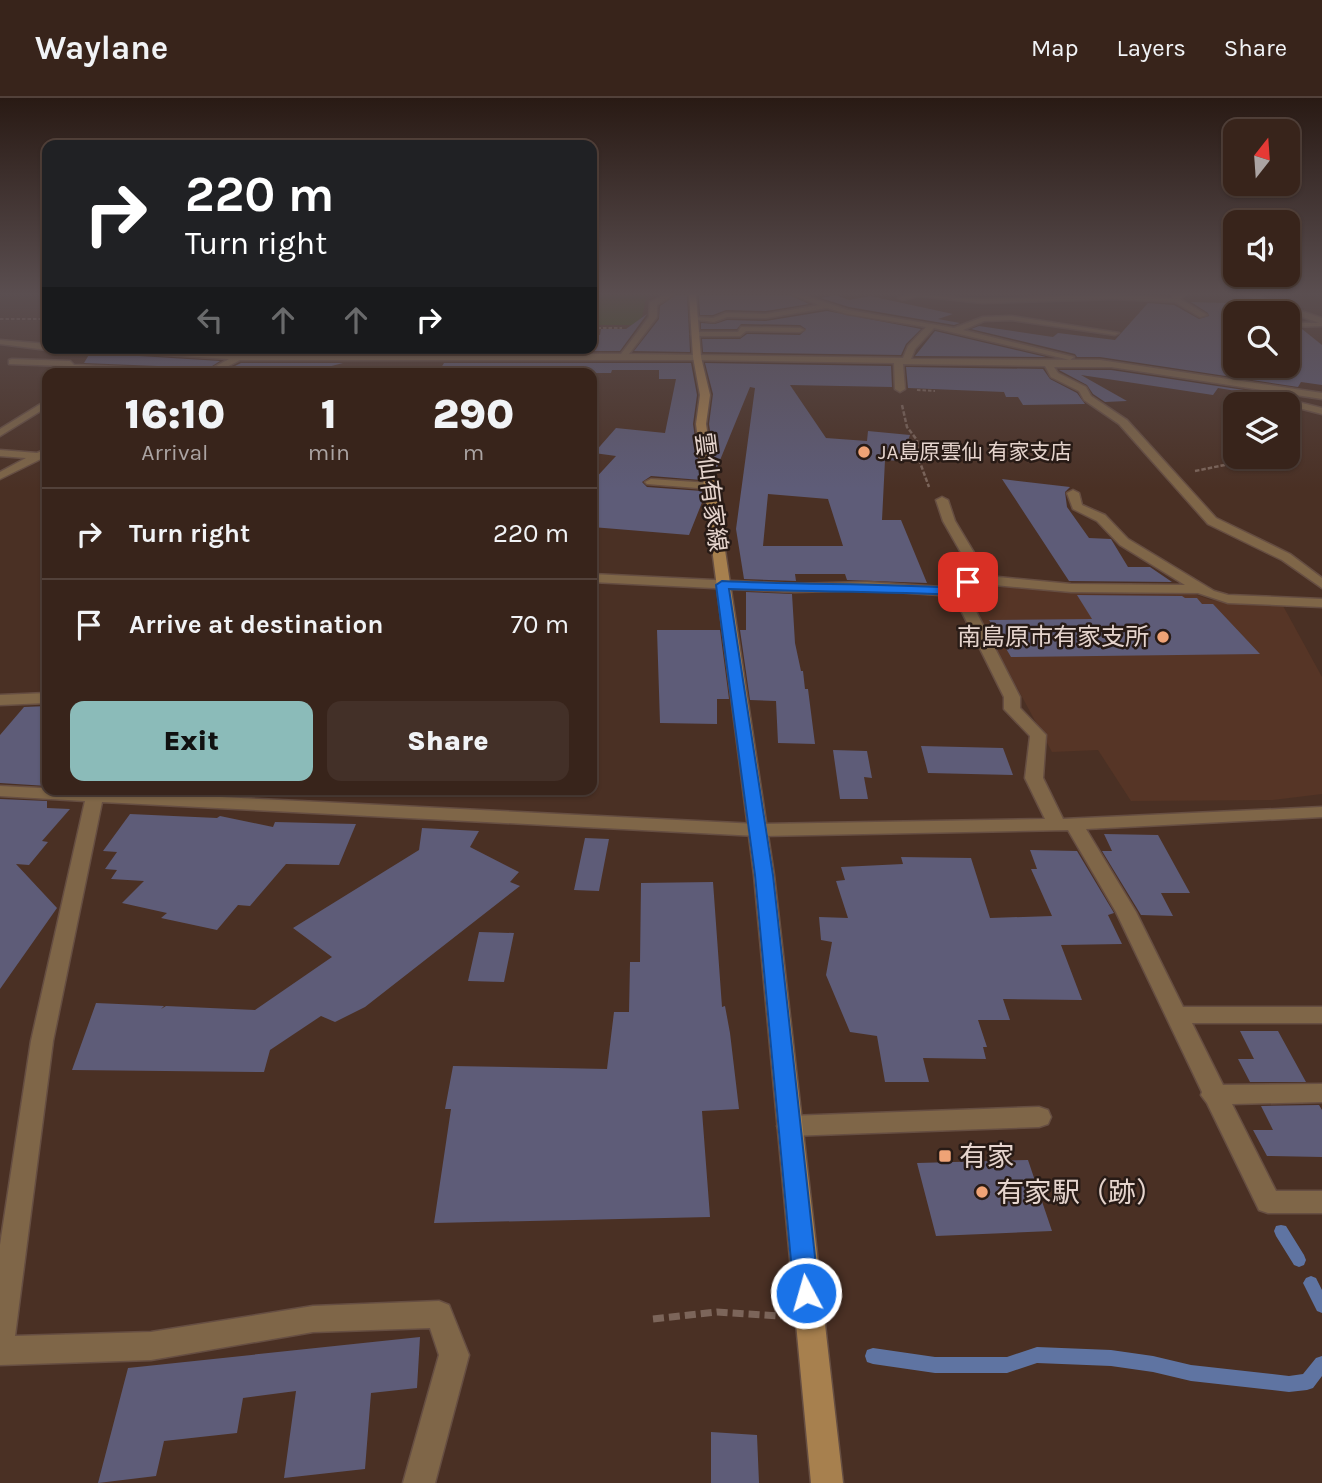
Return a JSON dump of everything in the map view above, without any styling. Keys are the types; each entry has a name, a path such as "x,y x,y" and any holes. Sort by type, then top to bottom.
{"main road":[{"name":"雲仙有家線","path":"698,360 705,395 701,424 757,830 827,1483"}],"street":[{"path":"218,368 235,360"},
{"path":"832,360 1051,361 1110,365 1322,396"},
{"path":"900,389 902,361"},
{"path":"1051,361 1054,375 1083,389 1087,398 1116,416 1212,521 1286,557 1322,584"},
{"path":"12,362 70,368"},
{"path":"1226,381 1226,391 1322,411"},
{"path":"0,433 42,406"},
{"path":"0,453 42,454"},
{"path":"0,476 42,455"},
{"path":"651,482 709,486"},
{"path":"1073,493 1077,507 1101,519 1124,542 1209,594 1228,600 1322,603"},
{"path":"942,500 949,522 983,580"},
{"path":"597,578 795,588 867,586 959,592"},
{"path":"959,592 968,582 983,580 1071,588 1203,589"},
{"path":"959,592 1012,697 1012,709 1038,735 1034,778 1126,912 1178,1015 1213,1095 1268,1202 1322,1202"},
{"path":"0,700 42,698"},
{"path":"0,791 42,791"},
{"path":"0,1340 42,1041 94,795"},
{"path":"147,795 757,830 1065,824 1322,812"},
{"path":"1178,1015 1322,1015"},
{"path":"1213,1095 1322,1093"},
{"path":"789,1126 1039,1117"},
{"path":"0,1351 151,1346 313,1319 439,1314 454,1355 419,1483"}],"path":[{"path":"900,389 907,427 917,440 915,451 925,472 931,497 942,500"},
{"path":"1167,471 1197,471 1223,466"},
{"path":"653,1319 703,1310 741,1310 809,1321"}],"shaded area":[{"path":"984,582 1186,591 1211,600 1282,604 1322,677 1322,794 1273,800 1131,801 1098,750 1052,752 965,592 972,584"}],"building":[{"path":"86,360 220,361 209,368 84,363"},
{"path":"1117,360 1223,360 1223,376"},
{"path":"1300,360 1322,360 1322,385 1301,382 1298,387 1239,378 1300,378"},
{"path":"241,363 343,363 324,368 231,368"},
{"path":"444,363 691,363 697,395 693,424 701,480 651,476 642,482 647,487 702,491 703,500 689,535 597,527 597,477 616,456 597,453 597,450 616,428 665,433 676,379 659,379 659,370 612,370 611,373 597,373 597,368 441,368"},
{"path":"705,363 891,366 892,387 790,385 826,438 867,441 868,431 910,435 901,461 885,460 882,520 901,520 927,583 847,580 845,574 795,574 796,581 744,579 736,529 755,388 750,387 716,470 709,424 713,394","holes":["768,494 828,499 843,546 763,546"]},
{"path":"906,367 1043,369 1050,379 1077,393 1085,404 1023,405 1018,397 1006,397 1004,392 908,388"},
{"path":"1059,370 1111,370 1257,392 1218,388 1213,395 1081,375 1127,401 1105,402 1093,394 1087,385"},
{"path":"1002,479 1070,487 1065,492 1067,507 1089,538 1111,539 1128,567 1150,567 1172,582 1069,581"},
{"path":"746,592 792,594 795,643 805,689 808,689 815,744 778,743 776,701 750,700 740,630 746,630"},
{"path":"1077,595 1197,598 1202,604 1213,604 1260,654 1011,657 989,620 1092,619"},
{"path":"657,630 720,630 729,699 717,699 717,724 660,723"},
{"path":"42,706 42,786 0,783 0,735 24,707"},
{"path":"921,746 1003,748 1013,775 928,773"},
{"path":"833,750 867,751 872,778 864,777 868,799 840,799"},
{"path":"0,799 47,801 47,808 70,809 42,841 48,842 29,865 16,864 57,908 0,989"},
{"path":"130,814 220,816 273,827 275,822 356,824 339,865 286,864 250,906 238,905 217,930 161,918 167,913 122,903 144,881 111,879 117,870 105,869 117,852 103,851"},
{"path":"422,828 479,831 470,847 519,872 510,882 520,886 365,1007 335,1022 321,1016 270,1050 264,1072 72,1070 96,1003 164,1006 161,1009 166,1006 255,1010 332,957 293,928 419,850"},
{"path":"1104,834 1158,835 1190,893 1161,893 1173,916 1141,915 1102,851 1112,851"},
{"path":"585,838 609,839 599,891 574,890"},
{"path":"1030,850 1077,851 1114,913 1108,915 1122,944 1061,945 1082,1000 1003,999 1010,1020 978,1020 987,1047 983,1047 986,1059 923,1058 929,1082 885,1082 877,1036 850,1032 826,975 832,942 821,940 819,917 848,918 836,881 845,880 841,867 903,864 901,857 971,858 990,918 1052,916 1031,869 1037,869"},
{"path":"713,882 722,1007 725,1006 730,1033 739,1109 702,1111 710,1217 434,1223 451,1109 445,1109 453,1066 607,1069 614,1012 629,1012 630,962 640,962 641,883"},
{"path":"479,932 514,933 504,982 468,981"},
{"path":"1240,1031 1278,1031 1306,1082 1250,1082 1238,1059 1254,1059"},
{"path":"1319,1105 1322,1110 1322,1157 1267,1156 1253,1130 1273,1130 1261,1106"},
{"name":"有家駅（跡）","path":"1028,1160 1052,1231 936,1236 917,1163"},
{"path":"420,1337 417,1388 371,1393 365,1469 284,1478 296,1391 243,1398 237,1433 164,1441 156,1476 98,1483 128,1368"},
{"path":"711,1432 757,1435 759,1483 711,1483"}],"waterway":[{"path":"1281,1231 1299,1260"},
{"path":"1311,1283 1322,1306"},
{"path":"873,1356 935,1365 1007,1365 1037,1355 1111,1358 1191,1373 1289,1384 1307,1382 1322,1364"}],"place":[{"name":"JA島原雲仙 有家支店","path":"864,452"},
{"name":"南島原市有家支所","path":"1163,637"},
{"name":"有家","path":"945,1156"},
{"name":"有家駅（跡）","path":"982,1192"}],"route":[{"path":"806,1293 764,875 722,585 795,588 867,586 959,592 968,582"}]}
